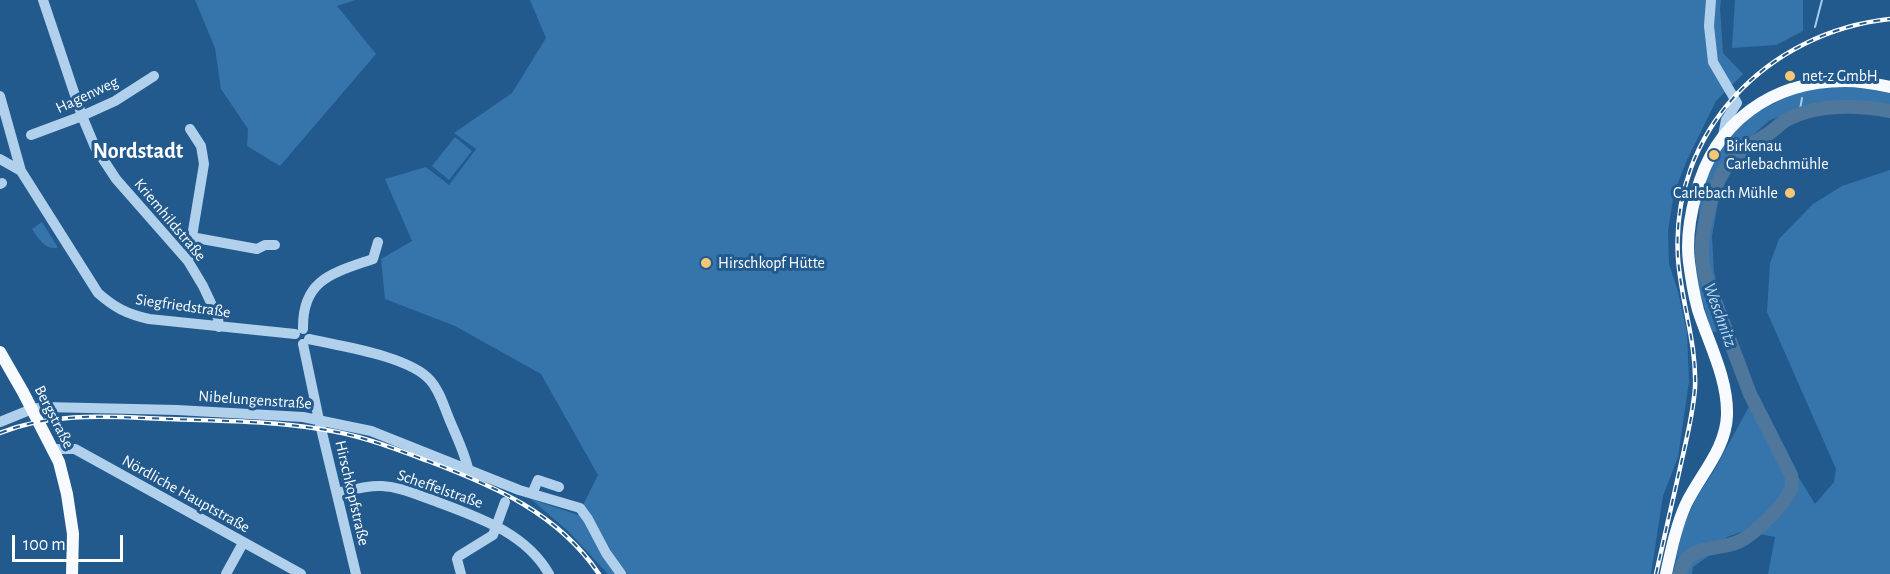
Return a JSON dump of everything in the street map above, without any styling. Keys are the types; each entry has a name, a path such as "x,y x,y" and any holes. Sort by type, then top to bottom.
{"main road":[{"path":"1666,574 1680,520 1698,481 1722,442 1727,417 1726,393 1698,310 1688,259 1690,215 1708,158 1723,136 1744,114 1758,104 1799,86 1846,81 1890,87"},
{"name":"Bergstraße","path":"0,352 54,449 68,494 73,534 72,574"}],"street":[{"name":"Kriemhildstraße","path":"43,0 94,147 116,179 188,261 203,286 218,318 219,327"},
{"path":"1711,0 1709,26 1713,62 1737,103 1726,120 1723,136"},
{"name":"Hagenweg","path":"31,135 115,101 154,76"},
{"path":"0,96 21,171"},
{"path":"188,261 190,237 204,164 201,146 190,129"},
{"name":"Siegfriedstraße","path":"0,159 21,171 98,293 111,305 130,314 149,319 219,327 299,332"},
{"path":"190,237 257,249 265,245 275,245"},
{"path":"299,332 308,296 321,280 373,259 378,242"},
{"name":"Hirschkopfstraße","path":"299,332 307,331 310,334 306,341 319,420 356,574"},
{"path":"306,341 383,355 429,378 441,398 468,468"},
{"name":"Nibelungenstraße","path":"0,422 32,409 45,407 177,410 303,417 371,431 532,494 579,508 621,574"},
{"name":"Nördliche Hauptstraße","path":"54,449 75,449 300,574"},
{"path":"532,494 538,480 559,487"},
{"name":"Scheffelstraße","path":"337,494 369,486 398,488 487,521 531,551 549,574"},
{"name":"Scheffelstraße","path":"496,526 505,502"},
{"path":"462,574 457,559 459,556 493,535 496,526"},
{"path":"226,574 243,543"}],"shaded area":[{"path":"195,0 355,0 337,6 376,54 280,166 247,146 248,129 221,89 215,48"},
{"path":"530,0 1721,0 1723,53 1743,74 1716,101 1687,160 1674,193 1668,231 1669,264 1687,332 1689,382 1678,457 1663,496 1651,574 608,574 569,532 531,499 578,515 598,475 541,374 455,326 385,299 381,259 412,241 385,179 426,167 449,185 476,149 454,133 512,93 546,38"},
{"path":"1735,0 1803,0 1803,31 1776,45 1732,48"},
{"path":"1846,86 1890,93 1890,112 1840,107 1805,109 1770,120 1746,141 1728,168 1721,186 1712,236 1714,272 1729,331 1712,332 1699,290 1696,267 1700,196 1705,178 1730,134 1754,114 1784,98 1810,89"},
{"path":"455,137 472,151 449,180 432,166"},
{"path":"1890,170 1890,574 1768,574 1775,537 1744,531 1727,537 1710,555 1693,567 1692,574 1673,574 1683,527 1695,500 1715,469 1752,401 1815,504 1834,482 1836,469 1767,312 1770,263 1779,239 1813,204 1842,186"},
{"path":"42,222 57,248 45,245 32,229"}],"waterway":[{"path":"1815,27 1822,0"},
{"path":"1799,115 1802,98"},
{"name":"Weschnitz","path":"1680,574 1689,557 1696,552 1729,545 1744,539 1768,519 1788,496 1792,486 1791,475 1750,394 1705,274 1702,258 1703,234 1717,184 1732,160 1786,120 1811,111 1837,107 1890,111"}],"railway":[{"path":"1656,574 1689,428 1695,388 1694,355 1678,258 1680,212 1691,169 1709,130 1735,96 1767,67 1804,44 1846,28 1890,19"},
{"path":"0,433 41,421 105,417 264,423 302,426 348,434 388,446 453,471 523,504 564,534 599,574"}],"place":[{"name":"net-z GmbH","path":"1790,76"},
{"name":"Birkenau Carlebachmühle","path":"1714,155"},
{"name":"Carlebach Mühle","path":"1790,193"},
{"name":"Hirschkopf Hütte","path":"706,263"}],"district":[{"name":"Nordstadt","path":"138,151"}]}
